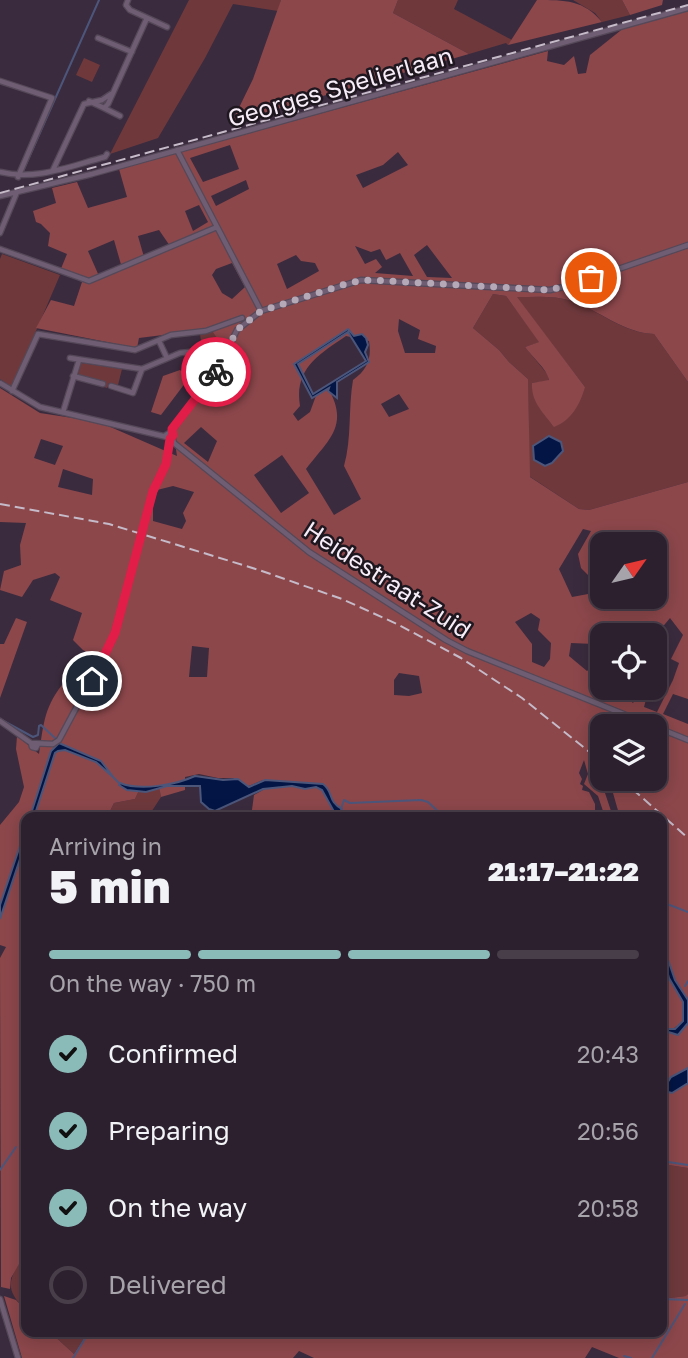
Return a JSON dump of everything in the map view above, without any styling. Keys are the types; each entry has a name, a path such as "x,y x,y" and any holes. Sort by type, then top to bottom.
{"street":[{"path":"128,0 127,8 167,27"},
{"name":"Georges Spelierlaan","path":"0,196 177,150 688,8"},
{"path":"104,108 147,18"},
{"path":"99,38 132,52"},
{"path":"0,81 52,98 18,177"},
{"path":"52,171 84,104 108,97 114,90"},
{"path":"89,101 120,116"},
{"path":"177,150 261,311"},
{"path":"0,172 18,177 52,171 105,157 107,154"},
{"path":"0,233 17,192"},
{"path":"0,249 89,281 217,228"},
{"path":"0,721 34,743 54,743 63,735 110,648 153,491 166,464 170,436 219,367 237,330 261,311 361,280 550,290 688,245"},
{"path":"12,391 38,334 135,350 171,335 206,331 242,318"},
{"path":"159,341 167,358"},
{"path":"70,358 142,369 180,353 199,351"},
{"path":"63,412 79,360"},
{"path":"111,386 133,393 142,369"},
{"path":"73,376 103,384"},
{"path":"0,383 40,407 170,436"},
{"name":"Heidestraat-Zuid","path":"170,436 309,552 452,643 688,740"},
{"path":"0,1299 18,1358"}],"shaded area":[{"path":"189,0 281,0 278,11 233,4 158,138 110,154"},
{"path":"281,0 398,0 393,13 469,54 232,122 253,79"},
{"path":"398,0 458,0 454,9 512,40 508,45 506,43 469,54 393,13"},
{"path":"537,0 556,0 581,5 602,22 508,45"},
{"path":"573,0 622,0 630,15 602,22 595,13"},
{"path":"622,0 663,0 662,5 630,15"},
{"path":"688,11 688,382 654,334 632,330 565,299 517,297 585,387 574,411 554,427 533,396 532,383 549,380 525,347 539,342 506,296 493,294 473,328 528,379 530,477 579,509 589,510 688,482 688,699 673,694 663,714 590,714 590,789 584,784 588,774 584,760 579,773 582,790 589,792 595,804 595,812 252,812 254,795 272,785 263,780 246,787 233,778 199,774 185,777 185,790 161,797 159,786 140,788 135,799 114,803 110,812 21,812 21,1261 11,1278 10,1289 1,1287 0,958 6,947 0,945 0,825 19,802 24,787 16,749 17,736 39,754 46,715 59,689 66,680 90,692 104,662 83,650 73,640 82,613 50,600 60,577 55,573 33,580 22,597 0,590 4,571 21,565 20,545 26,523 0,522 0,388 40,413 99,422 177,456 173,430 227,353 211,329 139,338 137,348 36,328 51,300 74,306 82,282 60,271 67,254 48,246 50,233 36,222 33,211 56,203 52,188 77,182 88,208 127,197 119,169 548,51 547,61 564,65 574,56 578,74 586,73 590,55 625,27","holes":["230,145 239,169 203,182 190,158","398,152 408,165 363,188 356,175 383,165","246,180 249,189 216,206 211,196","199,205 208,222 193,231 185,211","159,230 170,246 144,257 138,236","114,240 122,268 99,276 88,251","427,245 452,278 427,277 414,255","355,246 371,252 380,249 386,260 400,253 413,276 375,273 382,267 376,259 365,264","296,255 301,261 315,263 319,271 287,289 277,264","232,263 245,287 232,299 222,293 212,275 216,269","399,319 420,330 418,339 436,346 435,353 405,353 398,331","346,336 369,341 367,363 353,380 344,466 361,499 334,515 306,469 328,441 337,423 334,401 328,388 317,393 310,412 298,421 293,414 300,406 301,382 310,364","399,394 409,409 389,417 381,404","201,427 217,441 208,462 184,443","41,439 63,446 55,465 34,458","282,455 309,493 281,513 254,475","63,469 93,479 92,495 58,487","173,486 194,492 183,513 186,521 182,529 153,521 153,503 157,490","531,613 540,619 538,630 551,643 550,659 544,667 532,662 532,644 515,622","192,646 209,648 207,677 189,677","399,673 419,676 422,693 394,695 394,680"]},
{"path":"84,58 100,65 92,82 76,75"},
{"path":"2,254 60,275 12,387 0,379"},
{"path":"493,294 506,296 540,342 525,347 548,375 549,381 532,383 585,387 516,297 565,299 632,330 654,334 688,382 688,482 589,510 579,509 529,476 528,379 473,328","holes":["549,436 561,442 563,451 545,466 534,460 533,452 542,439"]},
{"path":"242,320 218,367 203,355 200,334"},
{"path":"81,363 122,369 118,385 109,383 107,388 104,387 105,382 78,375"},
{"path":"180,370 189,378 161,415 151,412 163,376"},
{"path":"590,533 588,575 581,568 578,554"},
{"path":"16,618 27,622 0,698 0,644 4,644"},
{"path":"667,716 688,724 688,1000 675,980 667,957 667,812 618,812 612,791 667,791"},
{"path":"160,788 161,797 151,812 110,812 114,803 135,799 139,790 146,792"},
{"path":"592,791 604,791 614,812 603,812 598,796"},
{"path":"667,971 683,1002 683,1021 673,1029 667,1029"},
{"path":"688,1023 688,1068 679,1074 683,1086 688,1083 688,1168 667,1165 667,1032 678,1035"},
{"path":"667,1165 688,1168 688,1294 667,1297"},
{"path":"21,1260 21,1305 11,1288"},
{"path":"688,1294 688,1358 619,1358 592,1347 585,1358 314,1358 299,1351 293,1358 22,1358 4,1296 21,1305 21,1337 55,1337 74,1354 85,1337 667,1337 667,1297"},
{"path":"55,1337 85,1337 74,1354"}],"water":[{"path":"348,329 354,336 362,334 366,338 368,345 365,352 369,362 337,382 337,398 328,391 329,388 312,398 294,364","holes":["348,332 366,361 313,394 298,364"]},
{"path":"549,436 561,442 563,451 552,463 545,466 534,460 533,446"},
{"path":"59,743 101,761 114,778 96,762 65,750 58,751 55,753 36,812 32,812 51,751"},
{"path":"195,776 238,779 249,787 265,780 323,784 342,812 334,812 322,790 316,787 263,789 215,811 201,802 200,786 167,786 146,792 127,790 119,785 158,786"},
{"path":"21,843 21,856 0,919 0,905"},
{"path":"667,957 675,980 688,1000 688,1023 678,1035 667,1032 667,1029 675,1029 683,1021 683,1002 669,978"},
{"path":"688,1068 688,1083 672,1093 667,1088 671,1077"}],"waterway":[{"path":"23,171 99,0"},
{"path":"0,719 33,737 38,735 41,725 56,739"},
{"path":"114,778 119,783"},
{"path":"341,809 344,800 350,803 421,800 428,802 439,812"},
{"path":"667,904 688,912"},
{"path":"685,986 688,981"},
{"path":"0,1170 16,1147"},
{"path":"667,1162 688,1165"},
{"path":"667,1299 688,1300"},
{"path":"667,1333 685,1304"},
{"path":"73,1358 86,1337"},
{"path":"652,1358 665,1337"},
{"path":"624,1356 631,1358"}],"railway":[{"path":"0,193 688,5"},
{"path":"0,504 109,524 259,570 342,599 461,658 522,698 590,752"},
{"path":"635,791 658,812"},
{"path":"667,820 688,838"}],"way so far":[{"path":"216,372 237,330 261,311 352,282 371,280 550,290 591,278"}],"route":[{"path":"92,681 115,633 153,491 166,464 170,439 173,437 172,429 216,372"}]}
